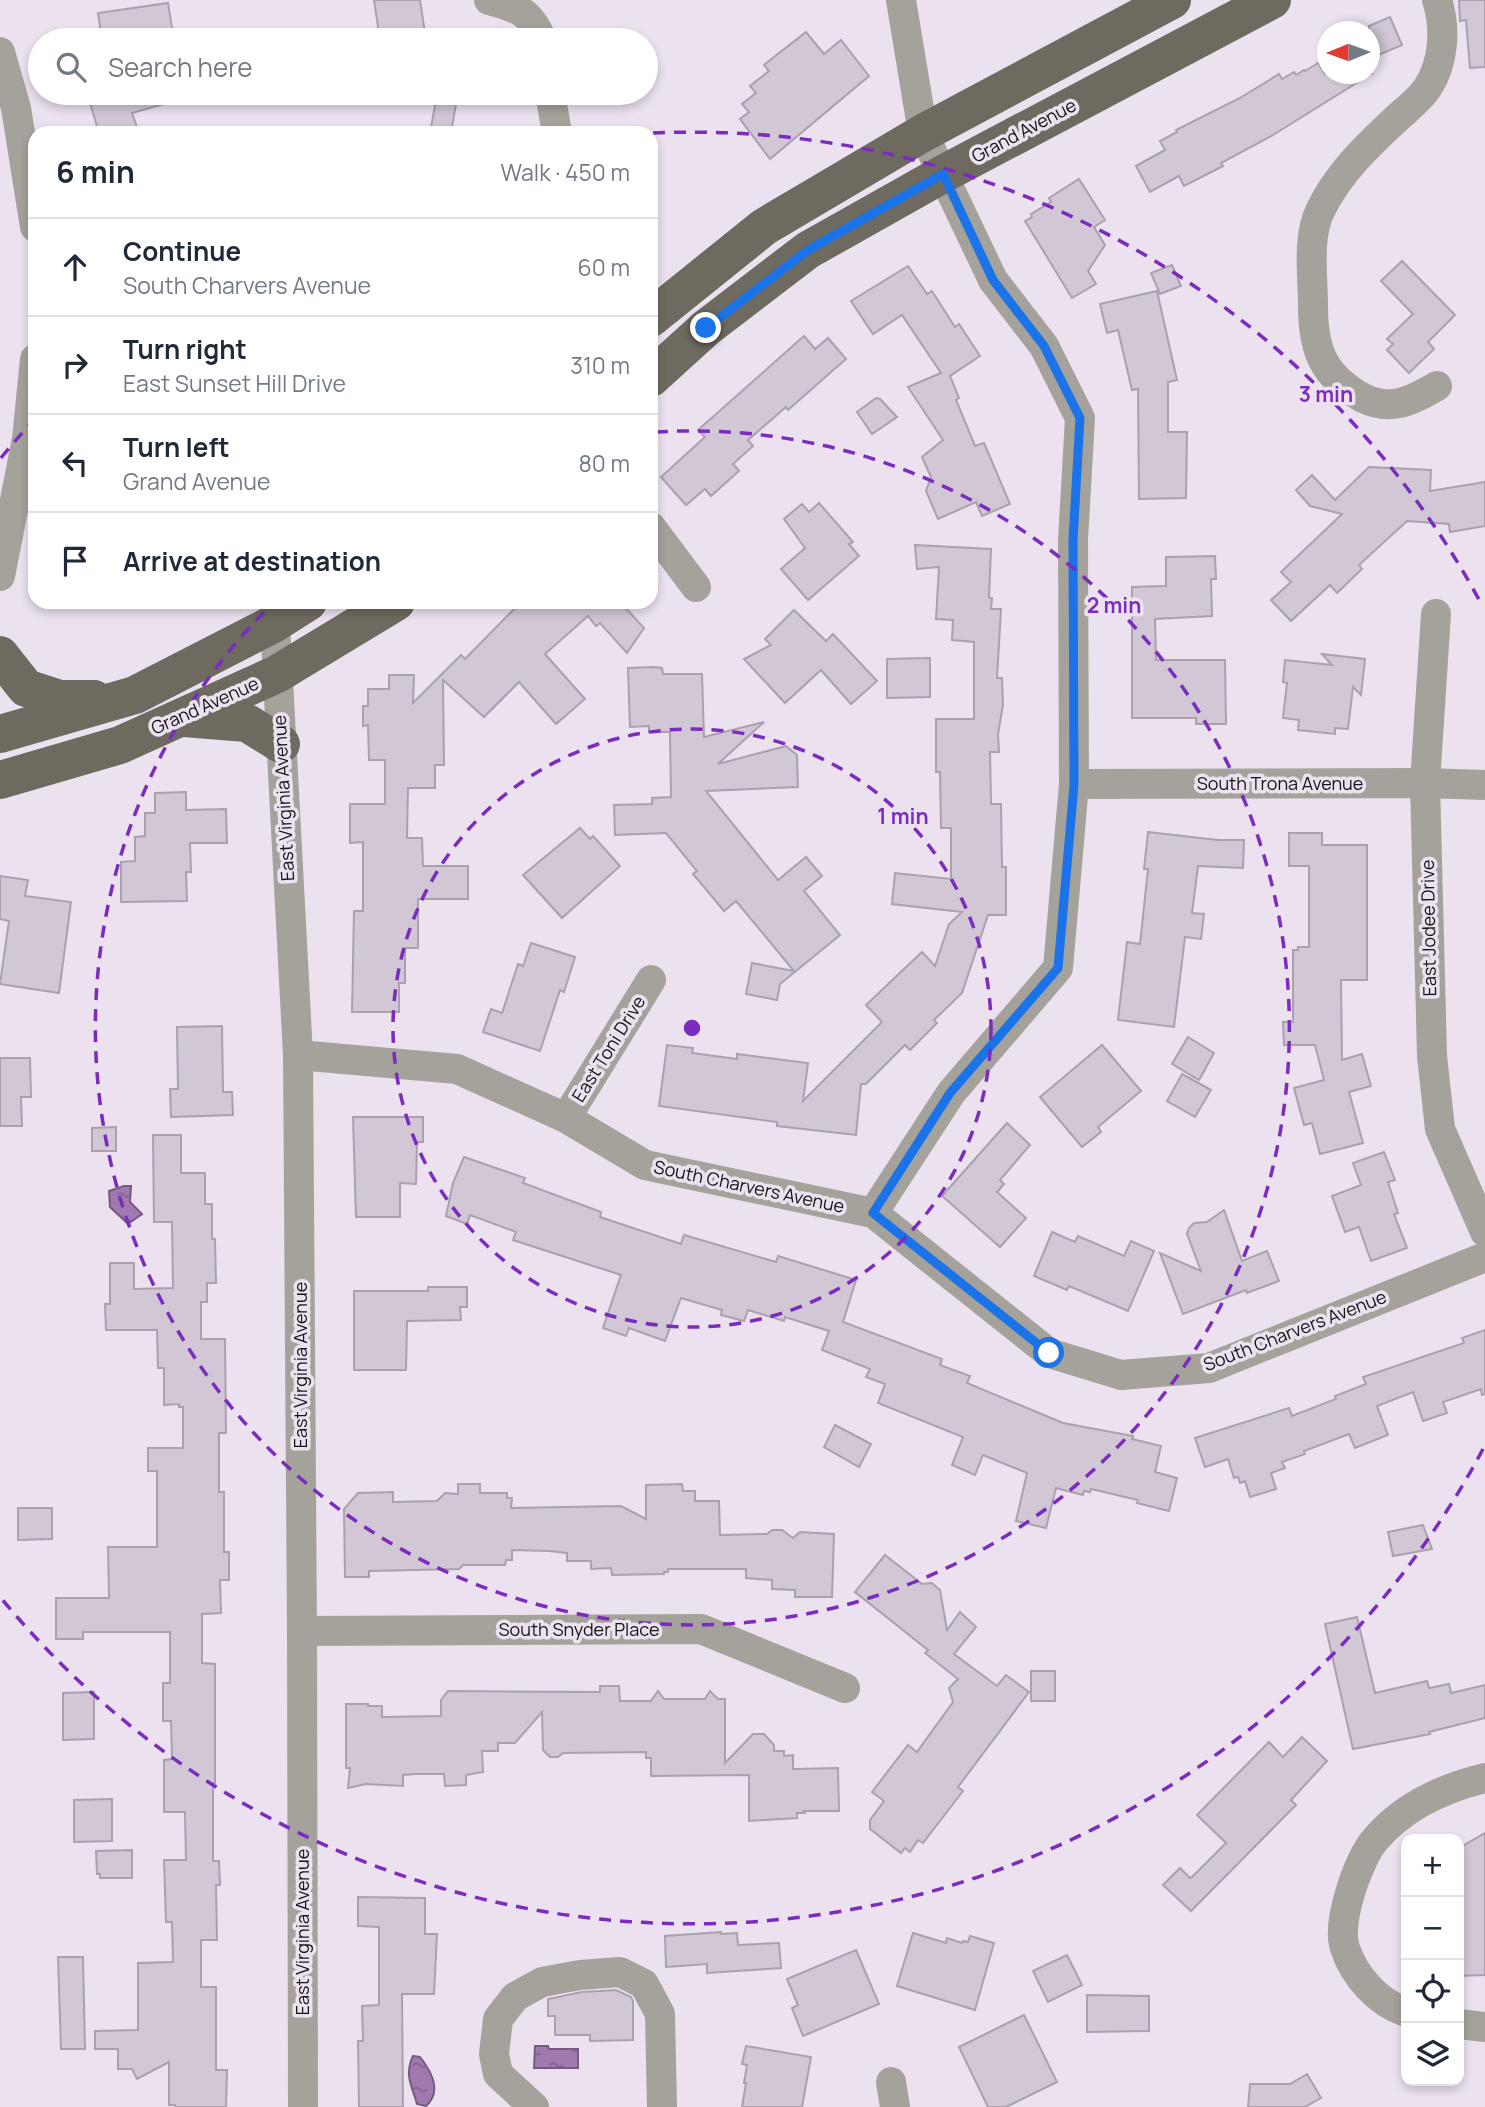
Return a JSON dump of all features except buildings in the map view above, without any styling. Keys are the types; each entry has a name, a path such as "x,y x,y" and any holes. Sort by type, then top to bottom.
{"main road":[{"path":"658,312 764,227 923,133 1172,0"},
{"name":"Grand Avenue","path":"658,372 706,328 808,250 943,174 1272,0"},
{"path":"0,734 135,695 297,609"},
{"name":"Grand Avenue","path":"0,780 120,745 278,674 385,609"},
{"path":"0,655 26,688 60,699 124,698"},
{"path":"178,718 247,723 281,744"}],"street":[{"path":"489,0 518,8 534,22 537,28"},
{"path":"873,1213 950,1093 1058,968 1074,785 1073,540 1080,418 1044,346 993,280 923,133 901,0"},
{"path":"1437,0 1444,37 1428,87 1343,172 1318,214 1314,240 1313,315 1319,357 1339,382 1366,399 1398,405 1415,400 1437,386"},
{"path":"0,52 16,108 28,183"},
{"path":"552,105 556,126"},
{"path":"0,576 14,434 28,384"},
{"path":"658,536 696,587"},
{"name":"East Jodee Drive","path":"1436,614 1425,783 1432,1056 1440,1129 1485,1232"},
{"name":"East Virginia Avenue","path":"275,623 298,1055 303,2107"},
{"name":"South Trona Avenue","path":"1074,785 1485,785"},
{"name":"East Toni Drive","path":"566,1118 651,980"},
{"name":"South Charvers Avenue","path":"298,1055 457,1069 566,1118 645,1165 873,1213 1049,1353 1121,1375 1209,1368 1485,1257"},
{"name":"South Snyder Place","path":"302,1631 701,1629 845,1688"},
{"path":"1401,2010 1393,2007 1363,1981 1344,1946 1349,1893 1359,1867 1374,1841 1400,1816 1455,1785 1485,1778"},
{"path":"534,2107 498,2074 494,2054 498,2019 515,1997 542,1982 580,1975 620,1972 643,1984 660,2014 662,2107"},
{"path":"1464,2025 1485,2028"}],"water":[{"path":"131,1186 130,1202 142,1214 128,1224 110,1207 109,1191"},
{"path":"535,2046 578,2049 578,2068 534,2068"},
{"path":"413,2056 420,2057 433,2081 434,2094 426,2106 417,2104 411,2086 409,2069"}],"route":[{"path":"706,328 808,250 943,174 993,280 1044,346 1080,418 1073,540 1074,785 1058,968 950,1093 873,1213 1049,1353"}]}
